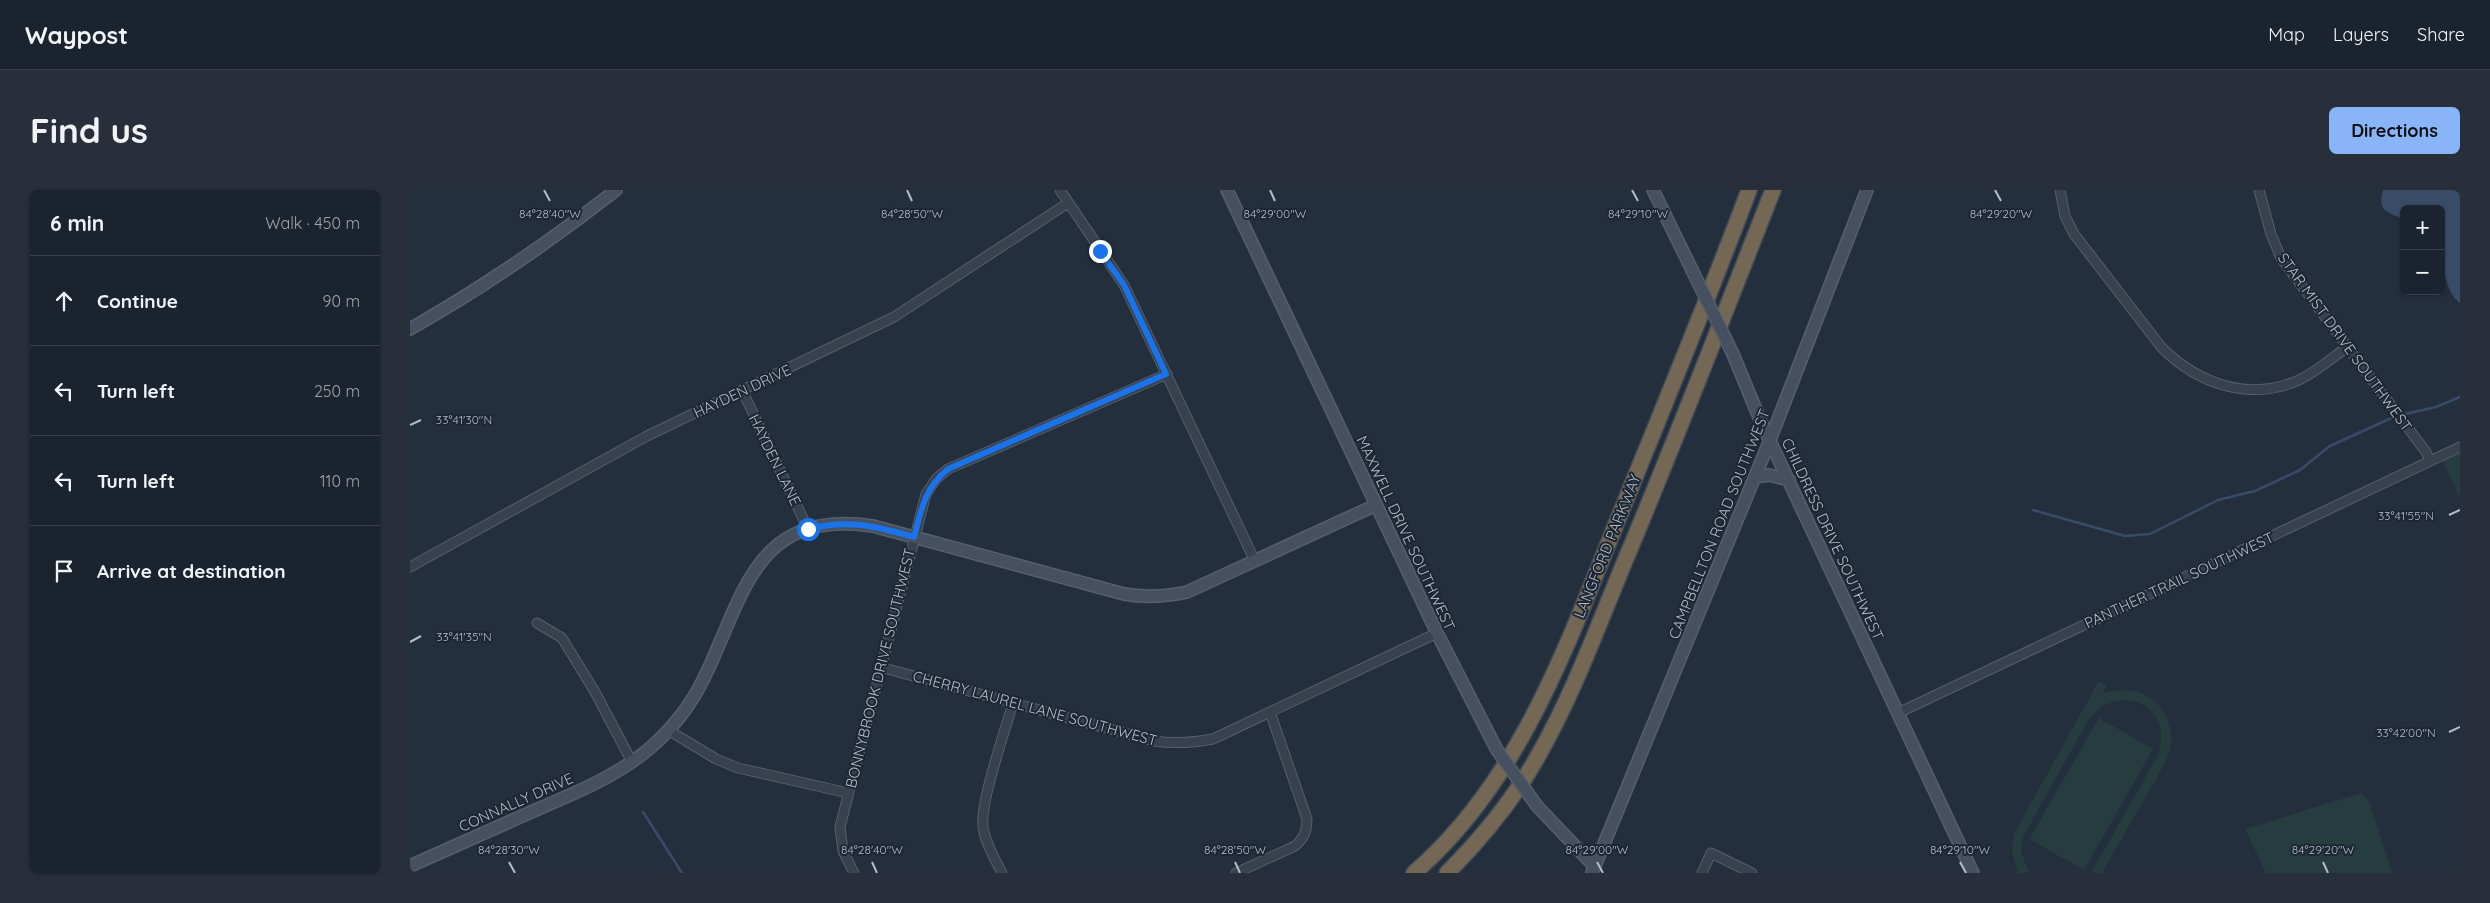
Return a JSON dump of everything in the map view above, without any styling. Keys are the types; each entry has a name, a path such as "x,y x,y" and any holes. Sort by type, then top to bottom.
{"highway":[{"name":"LANGFORD PARKWAY","path":"1414,873 1453,835 1480,802 1508,762 1538,708 1584,602 1749,190"},
{"name":"LANGFORD PARKWAY","path":"1447,873 1478,840 1513,796 1539,755 1562,709 1660,476 1773,190"}],"street":[{"path":"410,328 484,284 569,226 616,190"},
{"path":"1060,190 1124,285 1255,561"},
{"name":"MAXWELL DRIVE SOUTHWEST","path":"1227,190 1437,633 1497,750 1537,806 1596,871"},
{"name":"CHILDRESS DRIVE SOUTHWEST","path":"1654,190 1973,873"},
{"name":"CAMPBELLTON ROAD SOUTHWEST","path":"1596,871 1770,440 1867,190"},
{"path":"2060,190 2065,216 2074,234 2162,348 2179,365 2201,378 2224,386 2244,388 2276,387 2307,375 2347,347"},
{"name":"STAR MIST DRIVE SOUTHWEST","path":"2258,190 2270,234 2281,258 2430,461"},
{"name":"HAYDEN DRIVE","path":"410,566 647,436 894,318 1068,203"},
{"name":"BONNYBROOK DRIVE SOUTHWEST","path":"854,873 841,840 840,827 926,494 936,479 948,469 1166,374"},
{"name":"HAYDEN LANE","path":"742,390 808,529"},
{"name":"PANTHER TRAIL SOUTHWEST","path":"1898,713 2460,447"},
{"path":"1755,477 1769,475 1789,480"},
{"name":"CONNALLY DRIVE","path":"410,866 595,783 632,762 668,730 687,706 703,681 741,591 752,572 776,546 808,529 832,524 856,523 1144,598 1165,597 1186,592 1376,505"},
{"path":"537,624 562,638 595,692 632,762"},
{"name":"CHERRY LAUREL LANE SOUTHWEST","path":"880,667 1154,741 1175,744 1193,743 1212,739 1437,633"},
{"path":"1002,873 987,842 983,826 984,808 1013,703"},
{"path":"1236,873 1295,846 1302,840 1307,829 1307,819 1270,712"},
{"path":"668,730 716,759 738,768 848,793"},
{"path":"1702,873 1711,853 1752,873"}],"green space":[{"path":"2460,449 2460,498 2441,458"},
{"path":"2099,681 2107,686 2102,694 2122,690 2135,691 2147,696 2158,704 2170,726 2171,744 2167,757 2102,873 2091,873 2157,757 2161,740 2159,725 2153,713 2142,704 2130,700 2116,701 2101,708 2088,720 2023,837 2021,852 2029,873 2018,873 2012,853 2014,834"},
{"path":"2099,718 2153,749 2084,870 2029,839"},
{"path":"2361,793 2369,801 2392,873 2266,873 2245,829"}],"water":[{"path":"2383,190 2460,190 2460,303 2453,295 2445,276 2445,205 2400,205 2400,218 2385,210 2382,198"}],"waterway":[{"path":"2401,415 2436,407 2460,397"},
{"path":"2033,510 2125,536 2150,534 2218,500 2255,491 2300,470 2330,446 2396,416"},
{"path":"643,812 682,873"}],"route":[{"path":"808,529 832,524 856,523 914,537 926,494 936,479 948,469 1166,374 1124,285 1100,251"}]}
